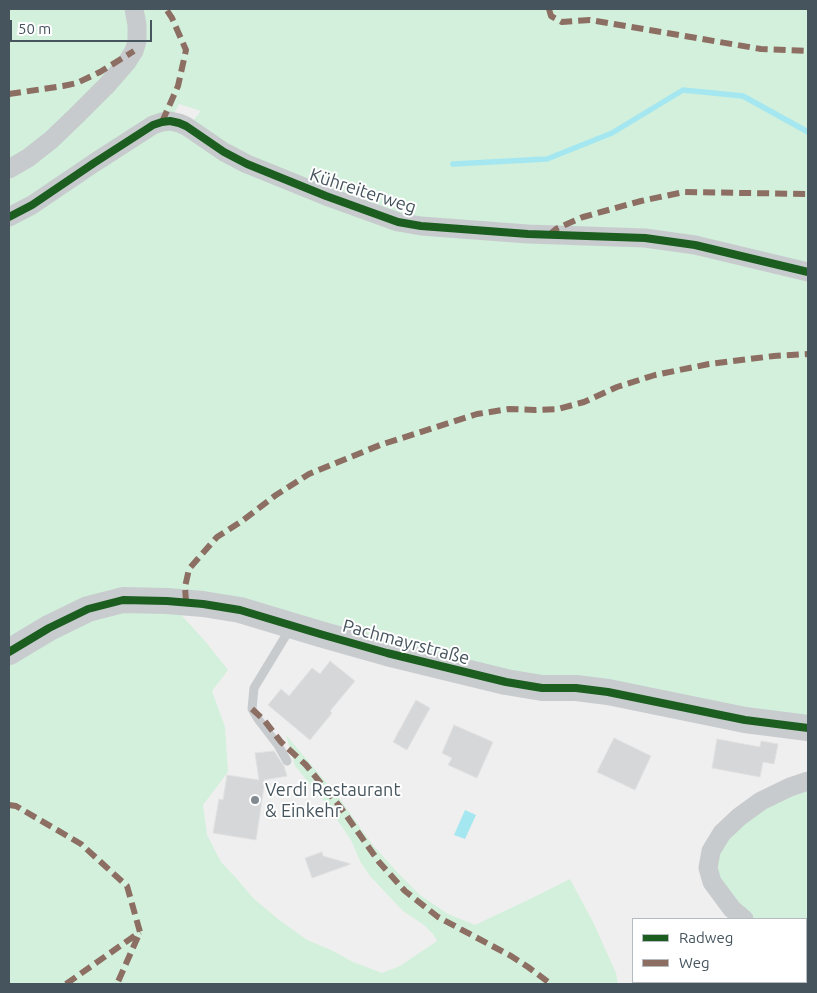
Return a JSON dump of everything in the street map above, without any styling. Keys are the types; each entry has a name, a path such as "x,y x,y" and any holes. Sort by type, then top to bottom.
{"street":[{"path":"9,169 28,158 50,140 95,97 127,62 134,51 137,41 134,9"},
{"name":"Kühreiterweg","path":"9,217 32,205 153,125 170,121 186,126 224,152 256,168 398,222 421,226 528,234 645,238 695,246 808,272"},
{"name":"Pachmayrstraße","path":"9,652 49,628 88,609 123,600 204,604 240,610 387,653 506,682 542,688 576,688 608,692 745,720 808,728"},
{"path":"743,918 732,909 712,882 708,868 711,851 722,834 739,817 761,801 790,787 808,781"}],"lane":[{"path":"288,761 252,709 254,688 292,626"}],"green space":[{"path":"9,9 808,9 808,722 559,681 174,607 228,670 212,691 225,727 228,772 203,805 207,835 221,862 253,898 307,940 353,962 382,973 400,966 437,941 424,925 403,911 370,876 361,863 351,840 325,802 295,766 286,735 336,794 372,844 398,873 420,895 448,914 475,925 570,879 594,924 616,973 618,984 9,984","holes":["179,104 201,111 184,131 167,127"]},
{"path":"808,787 808,957 807,918 754,918 733,902 716,871 717,857 725,841 758,809"}],"water":[{"path":"465,810 476,815 465,839 454,835"}],"building":[{"path":"330,661 355,681 330,711 332,713 310,740 268,705 281,689 289,696 312,668 320,674"},
{"path":"416,700 430,708 407,750 393,742"},
{"path":"454,725 493,742 477,778 448,765 452,758 442,753"},
{"path":"614,738 651,756 635,790 597,772"},
{"path":"717,739 760,747 761,741 778,744 774,764 763,762 760,777 712,768"},
{"path":"274,751 284,766 287,776 264,780 256,840 213,833 219,799 223,800 227,775 259,780 255,753"},
{"path":"322,852 323,856 351,864 312,878 305,858"}],"waterway":[{"path":"453,164 547,159 612,133 683,90 743,96 808,132"}],"marked path":[{"path":"162,122 178,86 186,50 166,9"},
{"path":"549,9 551,16 562,22 590,20 761,49 808,51"},
{"path":"9,94 77,83 100,72 134,51"},
{"path":"549,235 556,229 583,217 641,201 684,192 808,194"},
{"path":"186,602 185,587 189,569 217,537 309,474 380,445 477,414 509,409 558,409 584,402 617,387 655,375 709,364 808,354"},
{"path":"252,709 264,720 281,742 306,765 341,808 379,862 405,891 438,917 511,956 551,984"},
{"path":"9,805 16,806 81,844 127,886 140,932 117,984"},
{"path":"66,984 140,932"}],"cycle path":[{"path":"9,217 32,205 153,125 170,121 186,126 224,152 247,164 326,196 398,222 421,226 528,234 645,238 695,245 808,272"},
{"path":"9,652 49,628 88,609 123,600 203,604 240,610 387,653 506,682 542,688 576,688 608,692 745,720 808,728"}],"place":[{"name":"Verdi Restaurant & Einkehr","path":"255,800"}]}
